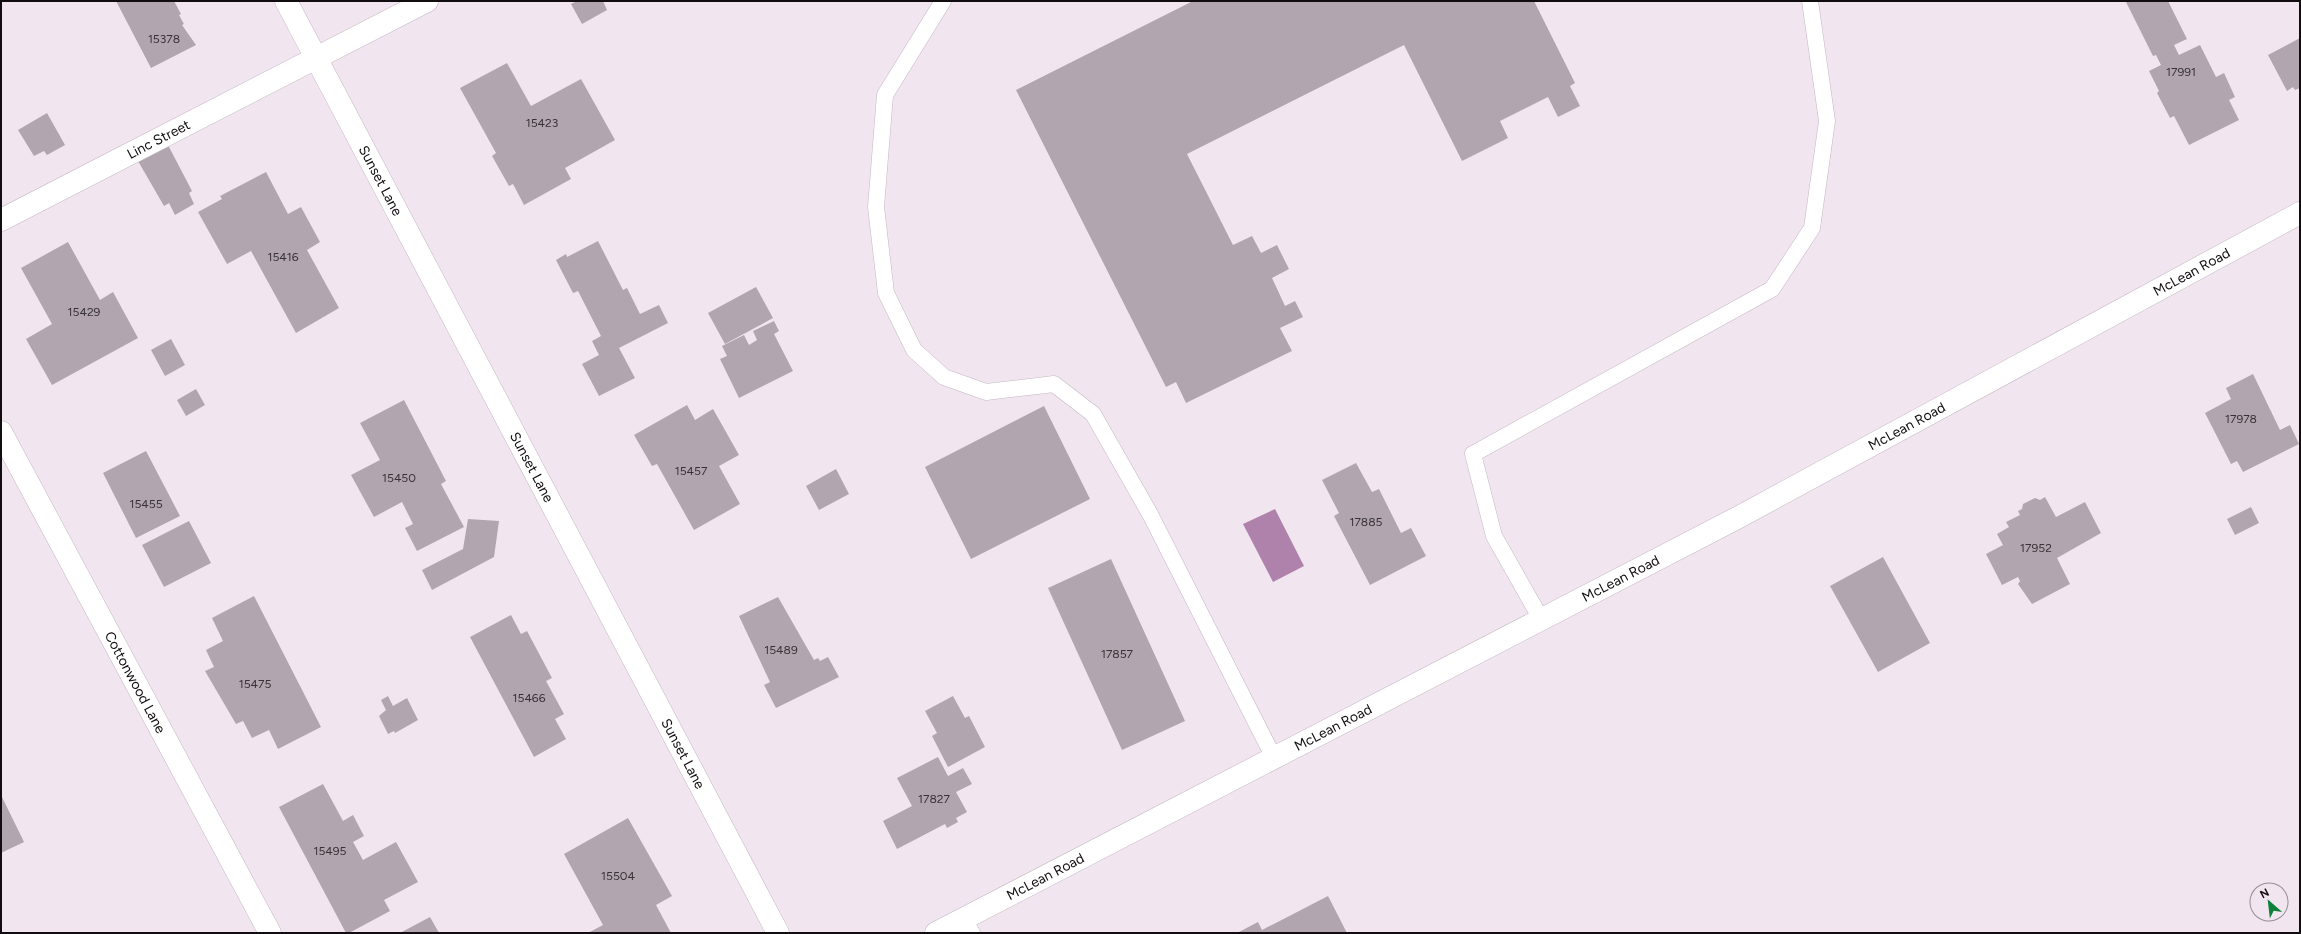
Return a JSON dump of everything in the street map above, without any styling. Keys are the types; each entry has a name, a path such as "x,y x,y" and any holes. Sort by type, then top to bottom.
{"street":[{"name":"Sunset Lane","path":"286,1 778,933"},
{"name":"Linc Street","path":"1,220 427,1"},
{"name":"McLean Road","path":"936,933 968,926 1274,758 1744,514 2300,213"},
{"name":"Cottonwood Lane","path":"1,432 270,933"}],"lane":[{"path":"943,1 885,95 876,207 886,292 914,350 944,377 986,392 1054,384 1093,414 1150,514 1274,758"},
{"path":"1541,619 1494,536 1473,454 1772,289 1812,228 1828,121 1810,1"}],"shaded area":[{"path":"1275,509 1304,566 1273,582 1243,524"}],"building":[{"path":"116,1 174,1 181,14 179,15 184,24 182,25 196,45 151,68"},
{"path":"577,1 603,1 607,10 582,24 571,4"},
{"path":"1193,1 1534,1 1575,83 1570,86 1580,106 1558,117 1548,97 1500,121 1508,138 1462,161 1404,45 1187,154 1233,245 1252,236 1261,253 1277,245 1289,269 1272,278 1285,306 1295,301 1303,317 1280,328 1292,351 1186,403 1176,382 1166,387 1016,90"},
{"path":"2168,1 2187,39 2174,45 2179,55 2200,45 2216,77 2224,73 2235,97 2229,100 2239,120 2189,145 2174,116 2170,118 2157,93 2159,91 2149,71 2161,65 2156,55 2153,56 2126,2"},
{"path":"2300,38 2300,88 2295,90 2293,87 2287,91 2268,55"},
{"path":"507,63 531,106 581,79 615,140 565,168 571,179 524,205 513,184 509,186 492,156 496,153 460,88"},
{"path":"47,113 65,145 47,155 44,151 34,156 18,130"},
{"path":"168,145 192,191 189,193 194,204 175,215 169,203 164,206 138,161"},
{"path":"266,172 288,214 301,207 320,242 307,250 339,308 296,333 251,251 227,264 198,212 222,199 220,196"},
{"path":"598,241 623,290 627,288 640,314 659,305 668,323 619,348 635,378 599,396 582,364 599,355 592,341 601,336 578,291 573,293 556,260 566,254 567,257"},
{"path":"68,242 100,300 113,292 138,338 52,385 26,339 52,324 21,268"},
{"path":"756,287 773,318 725,344 708,313"},
{"path":"774,321 779,331 774,334 793,371 739,398 720,359 727,356 722,346 744,335 749,345 757,340 753,331"},
{"path":"171,339 185,365 165,376 151,350"},
{"path":"2253,374 2280,430 2290,425 2299,444 2243,472 2237,461 2231,464 2205,413 2231,399 2226,388"},
{"path":"196,389 205,405 186,416 177,400"},
{"path":"404,400 446,481 441,484 464,527 417,551 405,528 413,524 402,502 374,517 351,475 380,460 360,423"},
{"path":"687,405 695,420 713,409 739,455 719,466 740,504 694,530 657,464 652,466 634,435"},
{"path":"1044,406 1090,499 971,559 925,467"},
{"path":"146,451 180,516 136,538 103,473"},
{"path":"1356,463 1372,492 1379,489 1401,533 1411,528 1426,556 1370,585 1334,516 1339,513 1322,480"},
{"path":"836,469 849,494 819,510 806,486"},
{"path":"2045,497 2056,517 2085,502 2101,533 2057,558 2070,584 2032,604 2018,584 2020,581 2018,577 2002,585 1986,554 2003,545 1997,534 2009,527 2006,522 2020,515 2018,511 2022,509 2023,504 2035,498 2040,500"},
{"path":"2251,507 2259,523 2235,535 2227,519"},
{"path":"468,519 499,521 494,557 432,590 422,570 463,549"},
{"path":"189,521 211,563 164,587 142,545"},
{"path":"1883,557 1930,643 1878,672 1830,586"},
{"path":"1111,559 1185,721 1122,750 1048,588"},
{"path":"254,596 321,727 278,749 269,730 252,738 243,721 236,724 205,671 214,667 206,650 223,641 212,618"},
{"path":"778,597 814,660 818,658 820,661 828,657 839,677 776,708 764,685 770,682 739,616"},
{"path":"511,615 521,634 527,631 552,678 546,681 564,714 555,719 566,739 534,757 470,637"},
{"path":"388,696 393,706 407,698 418,720 395,733 394,731 388,734 379,716 386,710 381,700"},
{"path":"953,696 965,718 969,716 985,747 948,767 932,736 937,733 925,711"},
{"path":"938,757 948,776 963,768 972,784 956,792 967,812 956,818 958,822 947,828 945,824 897,849 883,821 912,806 897,778"},
{"path":"323,784 343,821 353,815 364,836 353,842 363,860 396,842 418,882 384,900 390,911 349,933 346,933 279,807"},
{"path":"1,795 24,842 1,853"},
{"path":"628,818 672,896 656,905 671,933 588,933 603,925 564,854"},
{"path":"1328,896 1347,933 1237,933 1258,922 1262,930"},
{"path":"430,917 439,933 400,933"}]}
